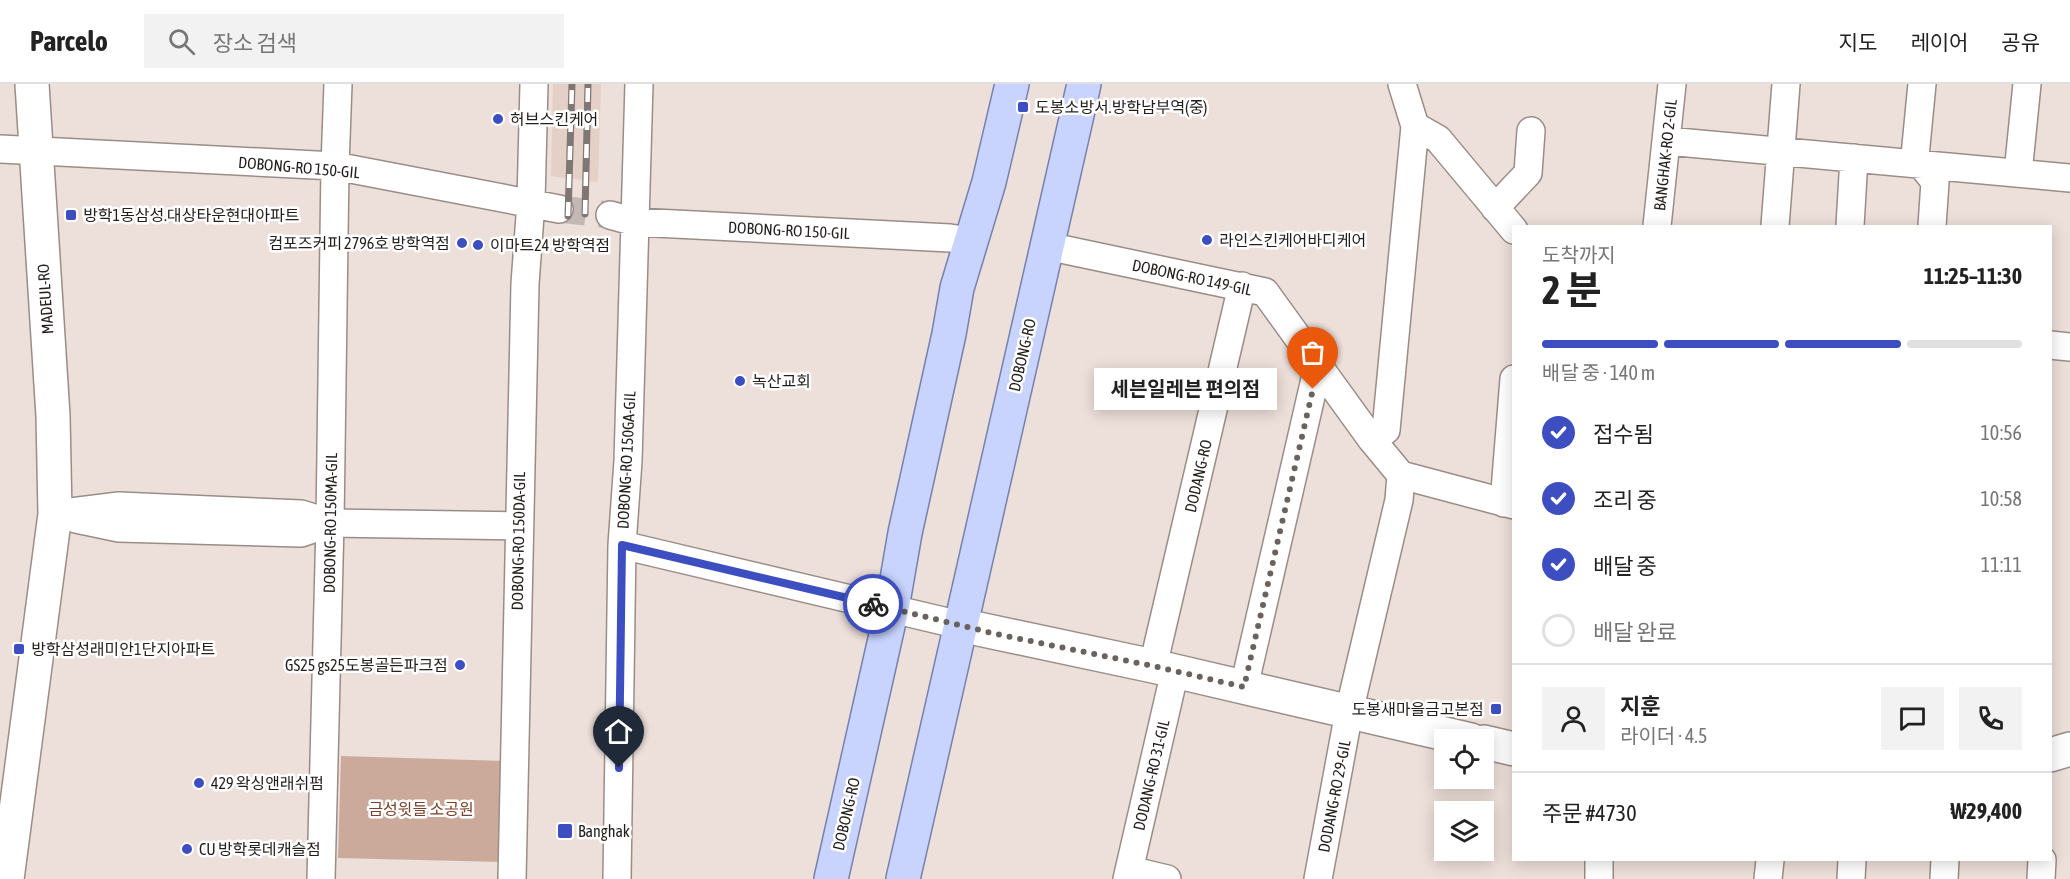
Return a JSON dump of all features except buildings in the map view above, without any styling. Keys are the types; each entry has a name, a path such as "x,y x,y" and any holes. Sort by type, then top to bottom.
{"main road":[{"name":"DOBONG-RO","path":"831,879 892,608 905,534 957,288 989,182 1012,84"},
{"name":"DOBONG-RO","path":"903,879 960,625 980,550 1084,84"}],"street":[{"name":"MADEUL-RO","path":"7,879 55,514 53,416 32,84"},
{"name":"DOBONG-RO 150MA-GIL","path":"321,879 338,84"},
{"name":"DOBONG-RO 150DA-GIL","path":"512,879 518,526 534,84"},
{"name":"DOBONG-RO 150GA-GIL","path":"617,879 622,545 628,461 639,84"},
{"path":"1372,440 1386,430 1415,126 1402,84"},
{"name":"BANGHAK-RO 2-GIL","path":"1657,225 1672,84"},
{"path":"1775,225 1786,84"},
{"path":"1922,84 1916,156 1935,182 1932,225"},
{"path":"2018,173 2027,84"},
{"path":"1415,126 1438,139 1512,228"},
{"path":"1494,208 1528,173 1531,131"},
{"path":"1667,141 2070,178"},
{"name":"DOBONG-RO 150-GIL","path":"0,149 335,166 559,209"},
{"path":"1850,225 1854,158"},
{"name":"DOBONG-RO 150-GIL","path":"610,215 635,222 950,238 970,241"},
{"name":"DOBONG-RO 149-GIL","path":"1047,246 1265,292 1372,440 1401,475"},
{"name":"DODANG-RO","path":"1164,668 1242,286"},
{"path":"2052,345 2070,347"},
{"path":"1244,687 1318,366"},
{"path":"1349,712 1399,500 1401,475 1509,504 1512,429"},
{"path":"55,514 119,506 302,514 330,523 518,526"},
{"path":"622,545 960,625 1164,668 1434,732"},
{"name":"DODANG-RO 31-GIL","path":"1128,875 1164,668"},
{"name":"DODANG-RO 29-GIL","path":"1318,879 1349,712"},
{"path":"1494,744 1512,749"},
{"path":"2052,754 2070,749"},
{"path":"1599,861 1599,879"},
{"path":"1768,879 1770,861"},
{"path":"1851,879 1852,861"},
{"path":"1944,879 1945,861"},
{"path":"2041,879 2042,861"},
{"path":"1128,875 1167,879"}],"shaded area":[{"path":"553,84 601,84 598,182 551,176"}],"green space":[{"name":"금성윗들 소공원","path":"341,756 505,761 502,862 338,858"}],"tunnel":[{"path":"559,209 610,215"}],"railway":[{"path":"568,216 572,84"},
{"path":"585,214 588,84"}],"way so far":[{"path":"873,604 996,634 1244,687 1313,389"}],"place":[{"name":"도봉소방서.방학남부역(중)","path":"1023,107"},
{"name":"허브스킨케어","path":"498,119"},
{"name":"방학1동삼성.대상타운현대아파트","path":"71,215"},
{"name":"라인스킨케어바디케어","path":"1207,240"},
{"name":"컴포즈커피 2796호 방학역점","path":"462,243"},
{"name":"이마트24 방학역점","path":"478,245"},
{"name":"녹산교회","path":"740,381"},
{"name":"세븐일레븐 편의점","path":"1313,389"},
{"name":"방학삼성래미안1단지아파트","path":"19,649"},
{"name":"GS25 gs25도봉골든파크점","path":"460,665"},
{"name":"도봉새마을금고본점","path":"1496,709"},
{"name":"429 왁싱앤래쉬펌","path":"199,783"},
{"name":"Banghak","path":"565,831"},
{"name":"CU 방학롯데캐슬점","path":"187,849"}],"route":[{"path":"619,768 622,545 873,604"}]}
